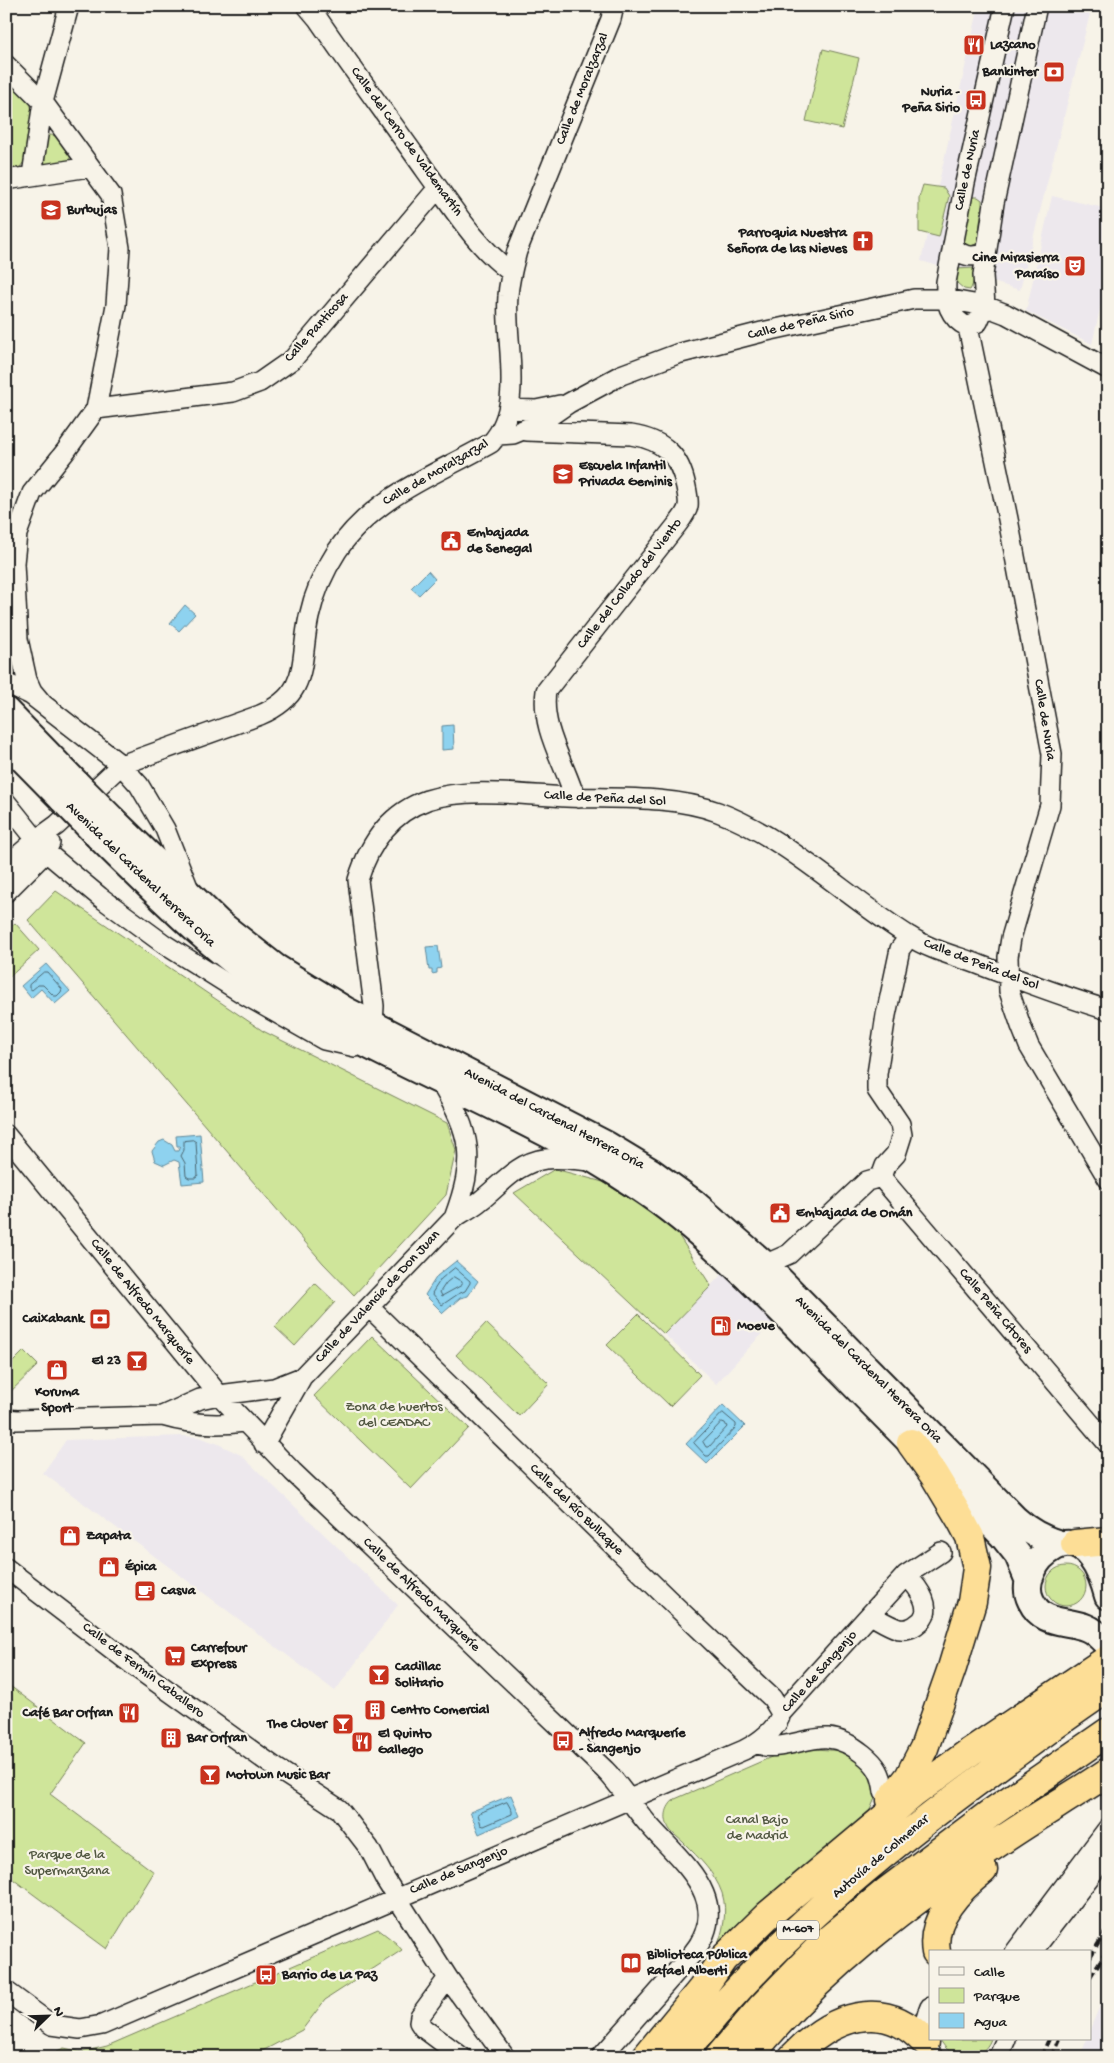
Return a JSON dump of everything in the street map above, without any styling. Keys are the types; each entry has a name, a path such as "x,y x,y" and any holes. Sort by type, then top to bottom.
{"highway":[{"path":"767,1916 793,1884 887,1804 904,1785 924,1748 955,1659 976,1588 977,1568 975,1554 970,1538 952,1504 911,1443"},
{"path":"1067,1544 1108,1541"},
{"path":"646,2057 702,1989 723,1959 767,1916 913,1794 1106,1650"},
{"path":"702,1989 778,1916 919,1801 1028,1728 1075,1702 1105,1690"},
{"name":"Autovía de Colmenar","path":"681,2057 701,2031 763,1964 849,1881 928,1817 1105,1690"},
{"name":"M-607","path":"719,2057 761,2008 836,1933 886,1892 991,1813 1108,1732"},
{"path":"936,1950 934,1942 937,1928 949,1905 964,1885 1099,1778"},
{"path":"749,2057 811,1988 872,1934 1006,1837 1099,1778"},
{"path":"949,1905 946,1921 947,1937 955,1950"},
{"path":"793,2057 817,2035 837,2023 864,2016 882,2024 900,2038 909,2052 923,2051"}],"main road":[{"name":"Avenida del Cardenal Herrera Oria","path":"6,711 70,792 105,828 182,919 232,961 306,1013 597,1162 640,1188 704,1236 758,1288 1002,1535 1018,1555 1028,1579 1029,1596 1040,1614 1055,1622 1085,1627 1106,1650"},
{"name":"Avenida del Cardenal Herrera Oria","path":"6,742 70,792"},
{"name":"Avenida del Cardenal Herrera Oria","path":"105,828 275,968 345,1010 627,1156 694,1203 763,1263 1015,1519 1029,1531 1045,1540 1067,1544 1092,1559 1099,1568 1108,1596"},
{"path":"1028,1579 1037,1561 1051,1549 1067,1544"}],"street":[{"path":"32,175 43,102 70,6"},
{"name":"Calle del Cerro de Valdemartín","path":"307,6 478,241 499,264 511,272"},
{"name":"Calle de Moralzarzal","path":"6,892 57,825 122,764 260,715 276,708 290,697 299,681 309,618 316,594 337,552 351,533 387,500 491,443 498,435 509,409 508,298 511,272 614,6"},
{"name":"Calle de Nuria","path":"946,299 946,282 952,245 1005,6"},
{"path":"946,299 951,312 958,321 968,327 978,322 985,306 983,284 985,253 996,192 1037,6"},
{"path":"6,65 43,102 110,195 120,248 116,304 96,408 65,452 32,493 17,534 14,562 18,639 27,680 32,691 42,702"},
{"path":"6,180 89,167"},
{"path":"965,183 982,183 996,192"},
{"name":"Calle Panticosa","path":"96,408 232,392 260,382 293,359 438,188"},
{"path":"952,245 962,254 978,256 985,253"},
{"name":"Calle de Peña Sirio","path":"498,435 513,434 540,423 569,403 621,375 677,354 762,332 905,300 946,299 985,306 1006,314 1108,369"},
{"name":"Calle de Nuria","path":"968,327 1008,520 1052,754 1050,805 1011,938 1008,977 1014,1008 1029,1046 1108,1179"},
{"path":"509,409 536,410 569,403"},
{"name":"Calle del Collado del Viento","path":"521,431 542,430 631,435 648,438 668,450 678,462 687,493 688,506 676,526 546,691 544,702 548,729 572,789 579,798"},
{"path":"6,678 17,670 22,658"},
{"name":"Avenida del Cardenal Herrera Oria","path":"6,683 42,702 122,764 139,785 165,829 192,898"},
{"name":"Calle de Peña del Sol","path":"373,1024 374,1006 358,880 363,864 377,836 405,811 426,801 448,795 486,794 579,798 638,798 678,803 717,811 782,846 858,902 912,938 1008,977 1108,1010"},
{"name":"Avenida del Cardenal Herrera Oria","path":"6,802 40,847 93,891 164,944 260,1004 324,1040 388,1055"},
{"name":"Calle de Moralzarzal","path":"6,866 40,847"},
{"path":"763,1263 789,1254 868,1181 881,1177 885,1166 896,1154 902,1135 900,1124 877,1090 877,1074 886,1015 900,949 906,940 912,938"},
{"name":"Calle de Valencia de Don Juan","path":"440,1082 461,1119 467,1139 468,1173 464,1192 454,1218"},
{"name":"Calle de Alfredo Marqueríe","path":"7,1136 219,1395 264,1444 605,1770 648,1824 691,1870 700,1884 709,1910 705,1936 692,1954 601,2057"},
{"name":"Calle de Valencia de Don Juan","path":"264,1444 302,1377 454,1218 480,1201 506,1176 525,1164 544,1159 558,1158 597,1162"},
{"name":"Calle Peña Cítores","path":"881,1177 1108,1444"},
{"name":"Calle del Río Bullaque","path":"370,1308 668,1600 772,1698 781,1713"},
{"name":"Calle de Valencia de Don Juan","path":"162,1416 200,1399 274,1388 302,1377"},
{"path":"6,1418 17,1420 162,1416 184,1422 222,1425 244,1422"},
{"name":"Calle de Sangenjo","path":"6,1991 52,2025 80,2029 102,2026 729,1757 757,1743 774,1726 781,1713 906,1575 942,1552"},
{"name":"Calle de Fermín Caballero","path":"6,1568 134,1666 276,1768 339,1809 369,1848 384,1878 448,1978 505,2057"},
{"path":"871,1614 901,1629 915,1626 923,1620 926,1609 923,1598 917,1586 906,1575"},
{"path":"757,1743 763,1746 776,1746 817,1738 842,1741 854,1747 878,1768 882,1775 884,1792"},
{"path":"1016,1950 1108,1828"},
{"path":"1034,1950 1108,1852"},
{"path":"448,1978 420,2016 419,2022 423,2028 462,2057"},
{"path":"923,2051 925,2018 929,2009"},
{"path":"998,2057 1006,2040"}],"shaded area":[{"path":"979,6 1092,6 1020,290 921,261"},
{"path":"1052,196 1108,209 1108,274 1092,344 1026,311"},
{"name":"Moeve","path":"727,1269 777,1317 716,1384 664,1334"},
{"path":"198,1437 241,1455 398,1605 335,1691 43,1473 66,1440"},
{"path":"1108,1987 1108,2057 1080,2057 1087,2040 1092,2040 1092,2024"}],"green space":[{"path":"823,49 859,58 842,129 806,121"},
{"path":"6,76 30,101 32,111 25,161 19,168 6,173"},
{"path":"49,135 59,139 71,155 69,161 48,169 41,160 45,137"},
{"path":"923,185 944,188 949,196 939,237 919,232 919,198"},
{"path":"973,197 978,197 982,200 982,204 978,243 969,247 964,244 963,238"},
{"path":"974,268 974,280 970,290 964,289 957,283 956,269"},
{"path":"56,891 263,1031 447,1123 456,1150 446,1195 354,1295 323,1263 28,920"},
{"path":"15,923 39,950 6,980 6,931"},
{"path":"555,1169 603,1182 672,1225 711,1286 664,1334 514,1193"},
{"path":"315,1283 335,1302 295,1346 275,1327"},
{"path":"638,1314 700,1375 670,1406 607,1345"},
{"path":"486,1323 549,1384 519,1416 456,1355"},
{"name":"Zona de huertos del CEADAC","path":"372,1336 469,1428 411,1489 314,1396"},
{"path":"24,1351 38,1365 6,1396 6,1369"},
{"path":"1062,1566 1070,1566 1077,1569 1083,1575 1086,1586 1083,1597 1077,1603 1070,1606 1062,1606 1055,1603 1049,1597 1046,1590 1046,1582 1049,1575 1055,1569"},
{"name":"Parque de la Supermanzana","path":"6,1683 86,1743 50,1794 154,1872 107,1949 6,1874"},
{"name":"Canal Bajo de Madrid","path":"802,1748 843,1751 865,1766 877,1785 876,1796 870,1810 772,1896 716,1950 724,1922 725,1907 722,1893 706,1866 670,1830 666,1822 667,1809 675,1799 776,1755"},
{"path":"378,1929 402,1950 325,2000 302,2030 251,2057 65,2057 57,2051 64,2048 82,2052 107,2046"},
{"path":"941,2040 990,2040 987,2047 974,2056 958,2055 945,2047"}],"water":[{"path":"428,571 435,579 419,595 411,588"},
{"path":"185,605 195,614 179,631 170,623"},
{"path":"453,725 454,749 442,750 442,726"},
{"path":"438,946 441,968 437,969 437,973 432,974 432,970 429,970 426,947"},
{"path":"46,964 70,991 55,1004 41,989 31,998 21,986"},
{"path":"200,1134 204,1182 182,1184 179,1162 174,1160 164,1165 155,1161 152,1151 159,1142 164,1140 172,1145 175,1151 178,1151 180,1146 177,1146 176,1136"},
{"path":"456,1261 478,1281 468,1296 460,1298 443,1313 425,1295 437,1276"},
{"path":"723,1405 745,1426 707,1464 686,1444"},
{"path":"511,1795 520,1816 479,1834 470,1812"}],"railway":[{"path":"1092,1954 1108,1928"},
{"path":"1092,1974 1108,1949"},
{"path":"1041,2057 1049,2040"},
{"path":"1051,2057 1059,2040"}],"place":[{"name":"Lazcano","path":"974,45"},
{"name":"Bankinter","path":"1054,72"},
{"name":"Nuria - Peña Sirio","path":"976,100"},
{"name":"Burbujas","path":"51,210"},
{"name":"Parroquia Nuestra Señora de las Nieves","path":"863,241"},
{"name":"Cine Mirasierra Paraíso","path":"1075,266"},
{"name":"Escuela Infantil Privada Geminis","path":"563,474"},
{"name":"Embajada de Senegal","path":"451,541"},
{"name":"Embajada de Omán","path":"780,1213"},
{"name":"Caixabank","path":"100,1319"},
{"name":"Moeve","path":"721,1326"},
{"name":"El 23","path":"137,1361"},
{"name":"Koruma Sport","path":"57,1370"},
{"name":"Zapata","path":"70,1536"},
{"name":"Épica","path":"109,1567"},
{"name":"Casva","path":"145,1591"},
{"name":"Carrefour Express","path":"175,1656"},
{"name":"Cadillac Solitario","path":"379,1675"},
{"name":"Centro Comercial","path":"375,1710"},
{"name":"Café Bar Orfran","path":"129,1713"},
{"name":"The Clover","path":"343,1724"},
{"name":"Bar Orfran","path":"171,1738"},
{"name":"Alfredo Marqueríe - Sangenjo","path":"563,1741"},
{"name":"El Quinto Gallego","path":"362,1742"},
{"name":"Motown Music Bar","path":"210,1775"},
{"name":"Biblioteca Pública Rafael Alberti","path":"631,1963"},
{"name":"Barrio de La Paz","path":"266,1975"}]}
